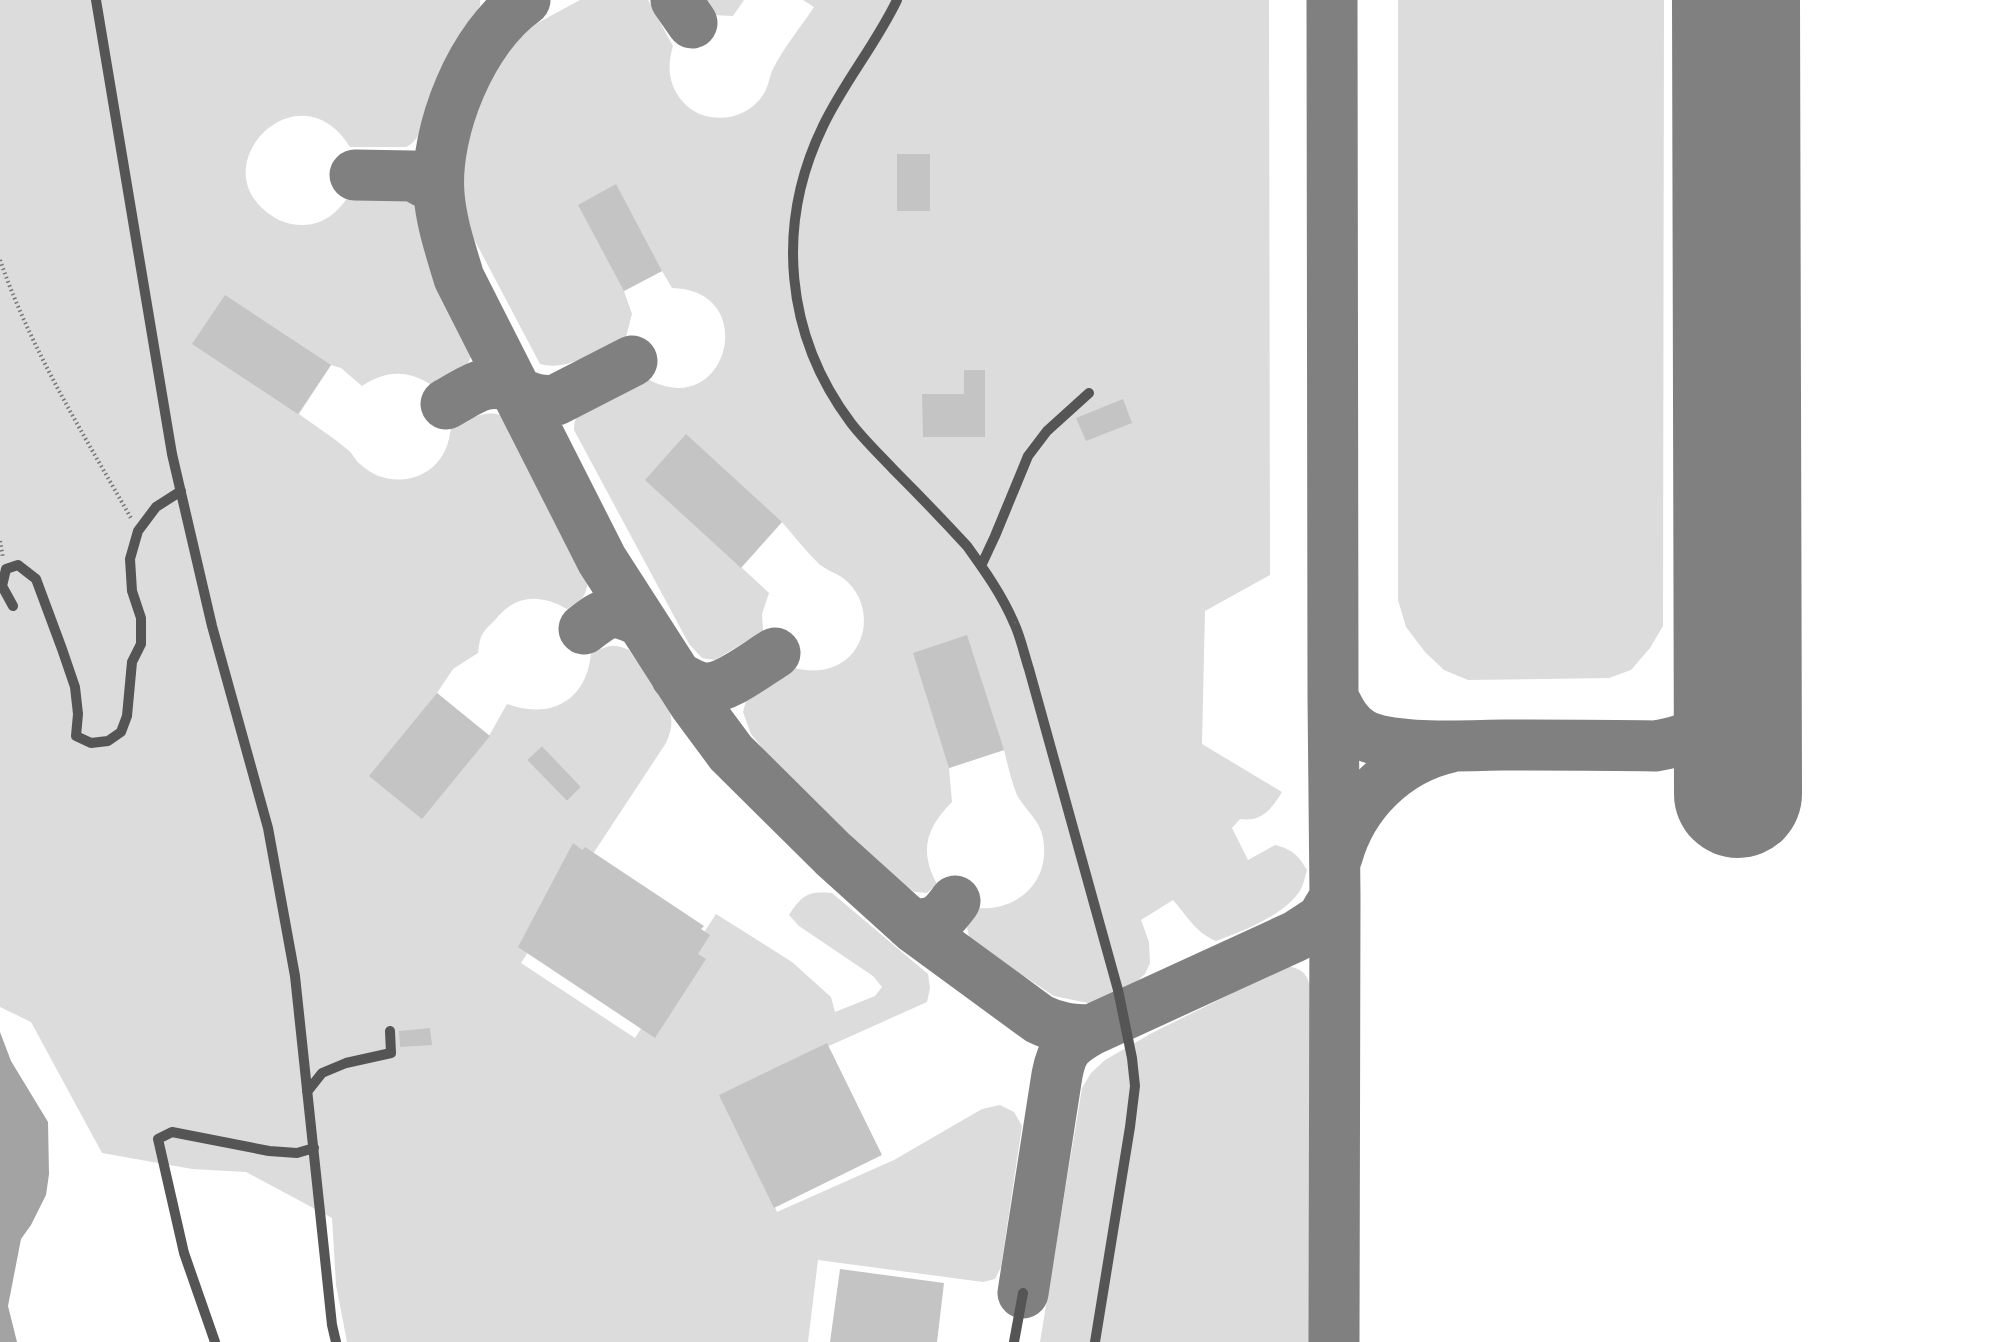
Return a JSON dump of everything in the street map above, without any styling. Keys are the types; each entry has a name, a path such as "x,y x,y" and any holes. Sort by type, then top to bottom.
{"lane":[{"path":"96,0 172,454 212,626 268,828 295,976 332,1325 336,1342"},
{"path":"897,0 824,125 805,170 795,218 792,254 795,290 811,351 829,389 852,424 967,546 995,585 1014,624 1029,669 1118,990 1132,1058 1135,1086 1095,1342"},
{"path":"981,566 1028,456 1047,431 1089,393"},
{"path":"13,606 2,586 6,569 18,565 36,579 72,678 78,714 76,736 92,743 108,741 121,732 128,716 132,662 141,644 141,618 132,591 130,559 138,531 156,507 181,490"},
{"path":"307,1092 322,1073 346,1063 391,1053 390,1031"},
{"path":"215,1342 184,1253 158,1139 172,1132 269,1151 297,1153 314,1148"},
{"path":"1014,1342 1023,1293"}],"path":[{"path":"0,260 30,336 58,391 138,531"}],"shaded area":[{"path":"0,0 480,0 480,6 434,85 420,132 412,143 406,147 350,147 330,125 308,116 286,118 267,129 253,146 246,166 248,188 262,208 286,223 303,225 326,219 339,209 352,189 392,195 411,201 420,215 430,256 440,283 471,345 472,353 468,364 430,384 412,376 395,374 379,377 362,386 341,368 331,365 299,414 342,445 368,470 384,478 393,479 412,478 434,466 445,450 451,425 482,414 498,414 505,417 511,422 588,579 583,597 567,609 547,600 537,599 519,601 511,605 483,633 478,653 453,669 437,693 489,736 507,704 538,710 551,708 564,702 582,683 588,670 591,653 614,646 629,650 669,708 671,726 666,743 521,963 635,1038 716,914 792,962 831,997 835,1012 875,996 882,987 873,976 799,926 789,915 806,896 832,893 928,974 930,988 927,1002 724,1093 777,1212 894,1160 982,1109 1000,1105 1014,1112 1022,1126 1001,1267 995,1279 983,1282 818,1260 808,1342 347,1342 336,1285 332,1218 246,1172 192,1169 102,1153 31,1022 0,1007","holes":["542,746 581,787 567,801 527,760"]},
{"path":"580,0 648,0 673,46 670,75 678,96 692,110 702,115 724,118 746,111 763,95 777,61 814,7 803,0 1269,0 1270,575 1205,611 1202,744 1282,792 1274,804 1260,817 1240,819 1232,828 1248,860 1275,845 1298,857 1307,870 1302,887 1294,898 1275,914 1251,927 1216,941 1197,929 1173,900 1141,920 1149,942 1150,963 1145,974 1132,986 1093,1004 1054,996 970,941 967,927 975,908 1004,905 1017,899 1028,891 1042,868 1043,838 1036,820 1017,795 1004,750 949,768 952,802 936,821 928,840 928,861 937,884 927,893 915,892 897,882 784,775 751,734 743,712 747,697 794,668 824,670 838,665 857,647 864,627 862,605 858,595 843,578 819,564 782,522 741,567 769,593 762,614 763,631 715,660 702,658 689,644 574,430 576,418 585,407 621,388 646,378 674,388 697,384 713,371 723,351 725,330 718,310 700,294 672,288 662,271 624,291 632,314 626,337 573,362 551,366 540,364 474,239 463,198 464,161 471,126 484,89 502,56 532,26"},
{"path":"703,0 744,0 733,16 713,15"},
{"path":"1398,0 1664,0 1663,626 1650,648 1631,670 1609,678 1468,680 1444,670 1425,652 1406,627 1398,600"},
{"path":"1287,966 1298,969 1304,974 1311,991 1312,1342 1040,1342 1082,1088 1091,1073 1105,1060 1152,1033"},
{"path":"0,1032 11,1061 48,1122 49,1174 46,1195 21,1239 8,1306 17,1342 0,1342"}],"building":[{"path":"897,154 930,154 930,211 897,211"},
{"path":"616,184 662,271 624,291 578,205"},
{"path":"225,295 331,365 298,414 192,344"},
{"path":"964,370 985,370 985,437 923,437 922,394 964,394"},
{"path":"1123,399 1132,423 1086,441 1076,418"},
{"path":"686,434 782,522 741,568 645,480"},
{"path":"967,635 1004,750 949,768 913,653"},
{"path":"437,693 490,736 422,819 369,776"},
{"path":"542,746 581,787 567,801 527,760"},
{"path":"573,843 582,850 585,847 704,926 701,929 710,935 698,954 706,959 655,1038 518,947"},
{"path":"430,1028 432,1045 400,1047 399,1031"},
{"path":"827,1043 882,1155 774,1208 719,1095"},
{"path":"840,1269 944,1283 937,1342 830,1342"}],"taxiway":[{"path":"525,0 506,16 488,37 460,87 443,142 439,169 440,205 459,278 602,560 694,703 731,753 833,854 916,929 1039,1019 1064,1028 1091,1030"},
{"path":"676,0 692,23"},
{"path":"1332,0 1334,1342"},
{"path":"355,175 413,176 430,185 439,194"},
{"path":"516,391 535,399 556,400 632,361"},
{"path":"446,404 478,386 494,383 514,387"},
{"path":"584,629 610,613 623,614 640,621"},
{"path":"676,676 699,687 715,687 733,680 775,653"},
{"path":"1333,697 1344,717 1360,733 1373,739 1409,745 1655,746 1683,739 1704,728 1738,689"},
{"path":"1337,857 1353,818 1379,786 1412,762 1451,747"},
{"path":"1023,1293 1057,1075 1061,1059 1067,1048 1091,1030 1296,936 1322,919 1335,897"},
{"path":"910,924 937,920 955,901"}],"runway":[{"path":"1736,0 1738,794"}]}
